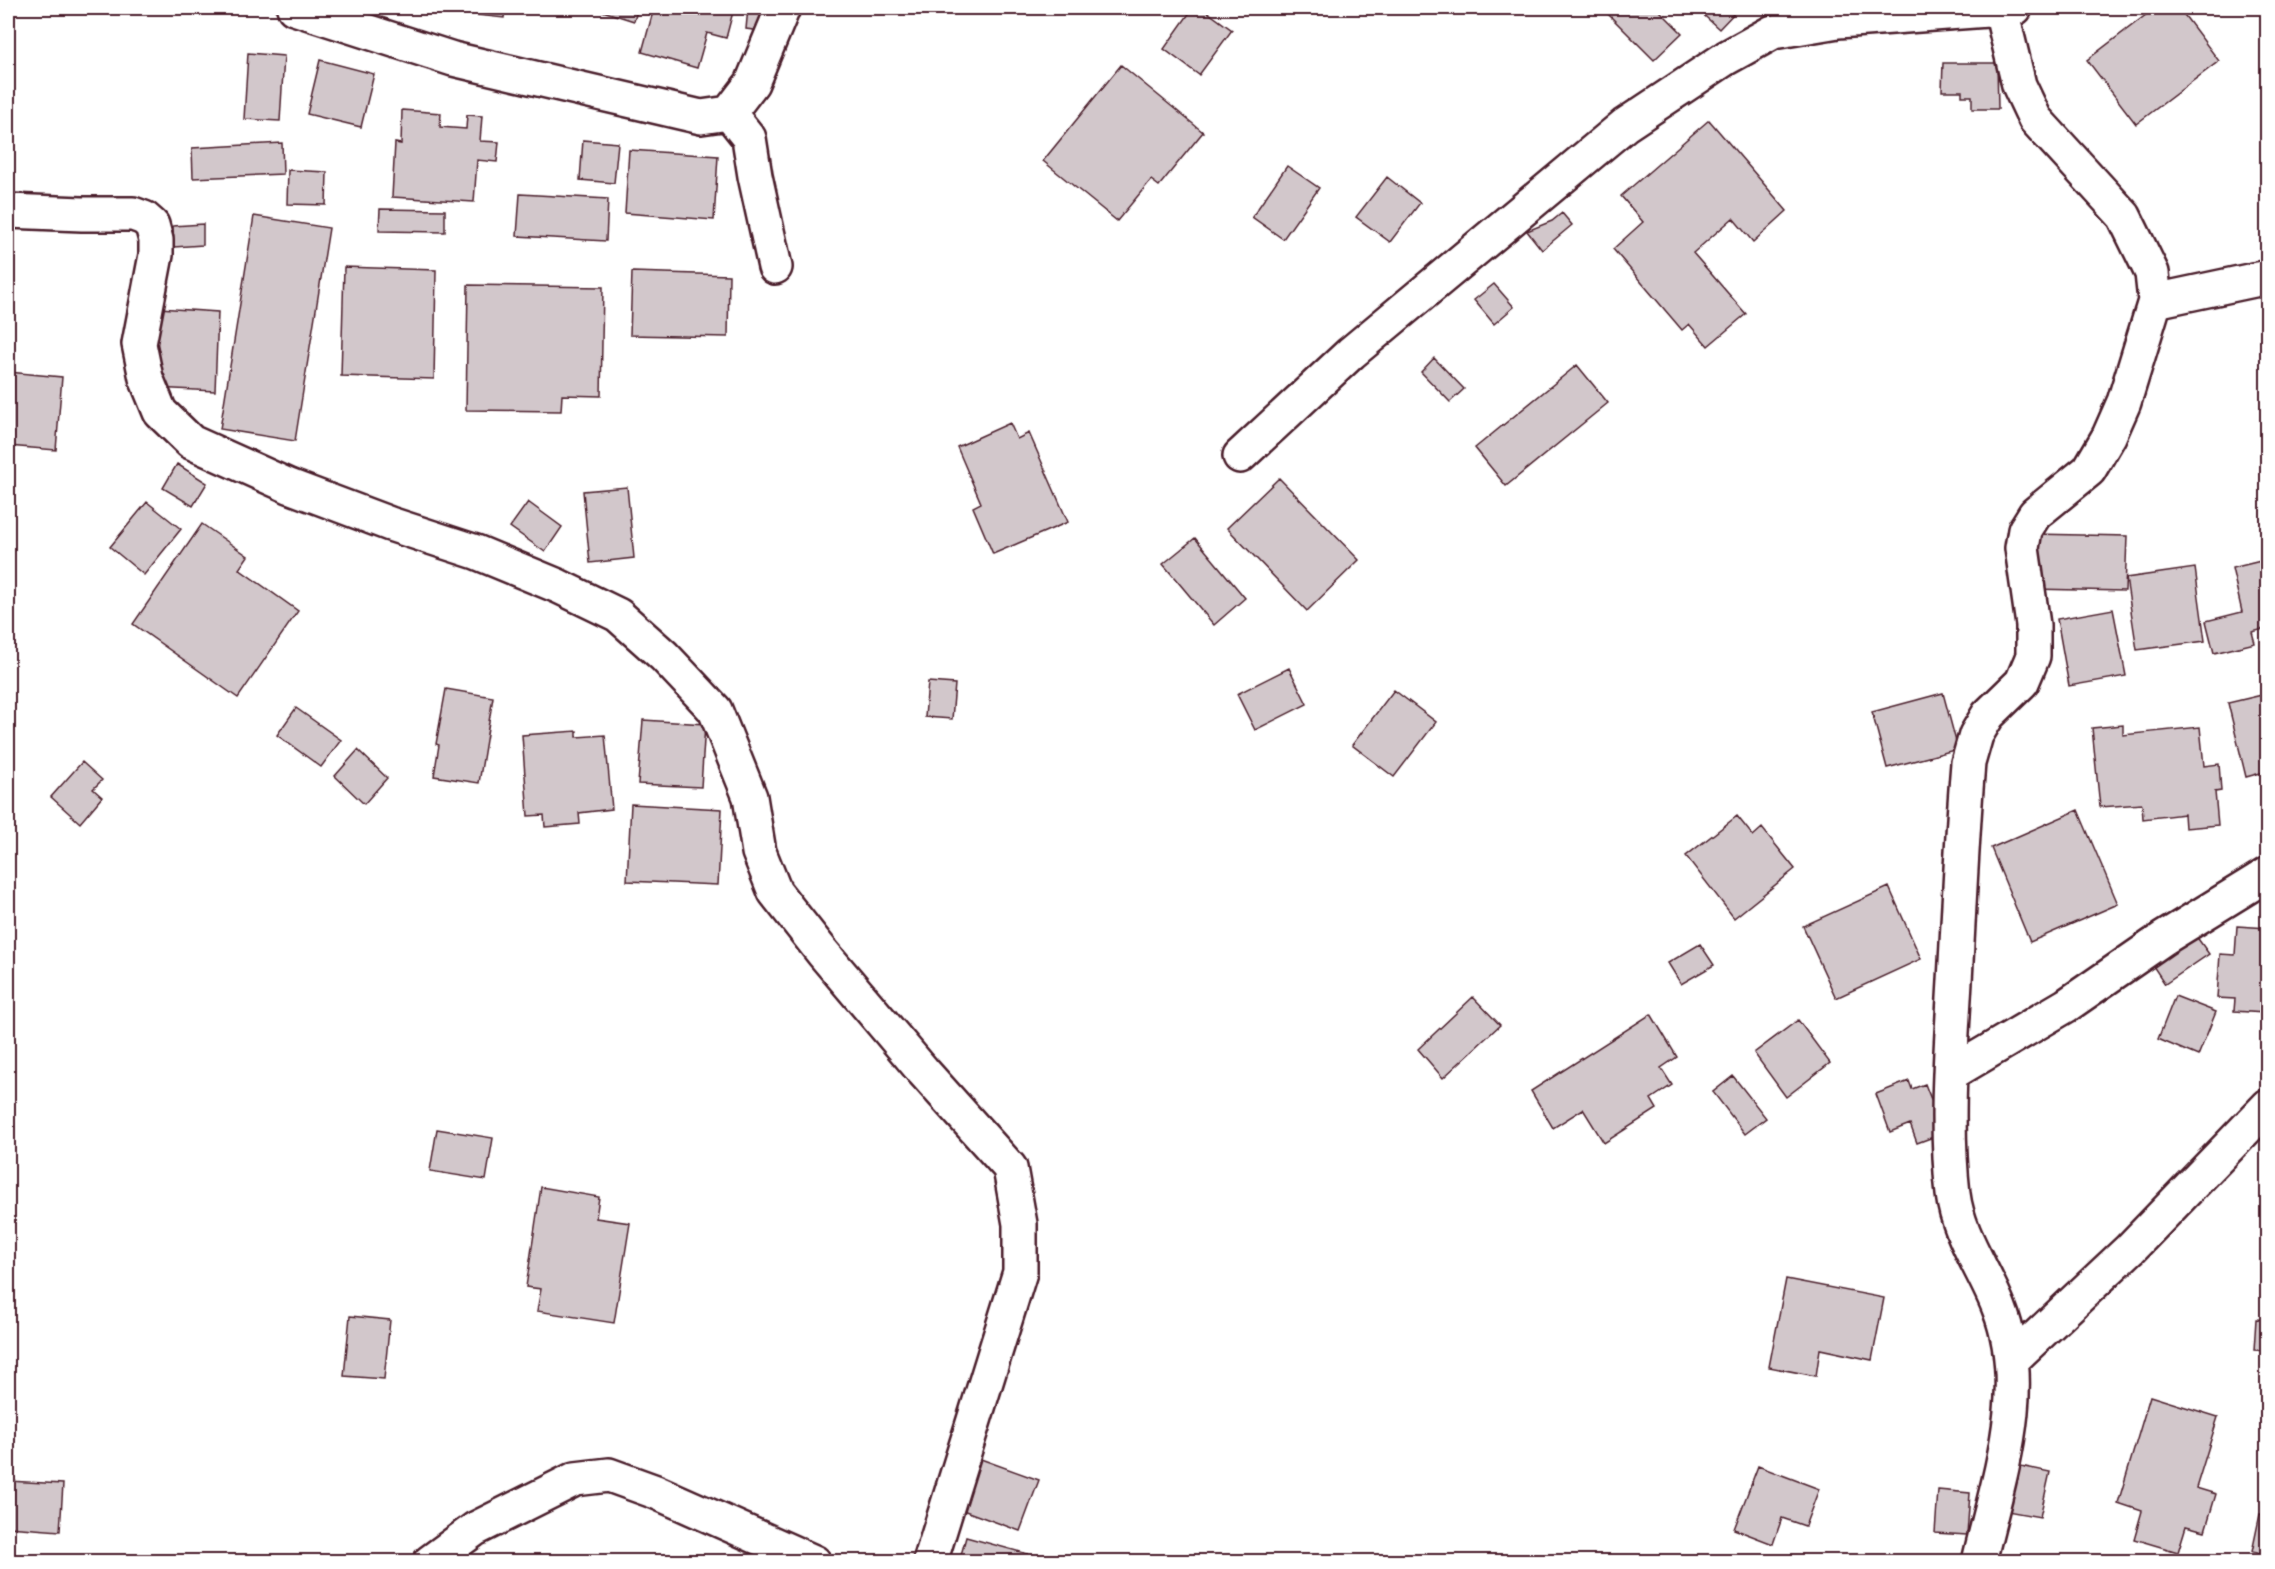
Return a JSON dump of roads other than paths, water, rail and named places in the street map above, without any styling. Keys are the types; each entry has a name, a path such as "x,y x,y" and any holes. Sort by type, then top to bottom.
{"street":[{"path":"294,8 453,59 701,117 729,113 752,83 783,8"},
{"path":"1240,456 1351,352 1625,125 1726,58 1773,32 1838,21 2008,9 2019,85 2035,119 2124,216 2152,273 2154,301 2124,402 2109,436 2089,470 2035,514 2025,530 2022,548 2032,625 2033,656 2022,682 1988,715 1976,735 1968,763 1950,1074 1950,1158 1953,1198 1964,1233 2000,1309 2013,1359 2011,1420 1979,1562"},
{"path":"729,113 749,138 754,176 775,267"},
{"path":"8,211 133,214 144,218 152,225 156,240 156,255 139,344 146,378 160,412 191,442 289,486 390,524 476,552 558,586 618,615 664,656 715,710 750,797 759,852 775,892 822,953 892,1035 1010,1167 1020,1224 1020,1272 930,1562"},
{"path":"2154,301 2268,277"},
{"path":"1950,1074 2067,1005 2164,938 2268,874"},
{"path":"2013,1359 2130,1249 2268,1106"},
{"path":"430,1562 476,1529 575,1479 609,1475 656,1492 814,1562"}]}
